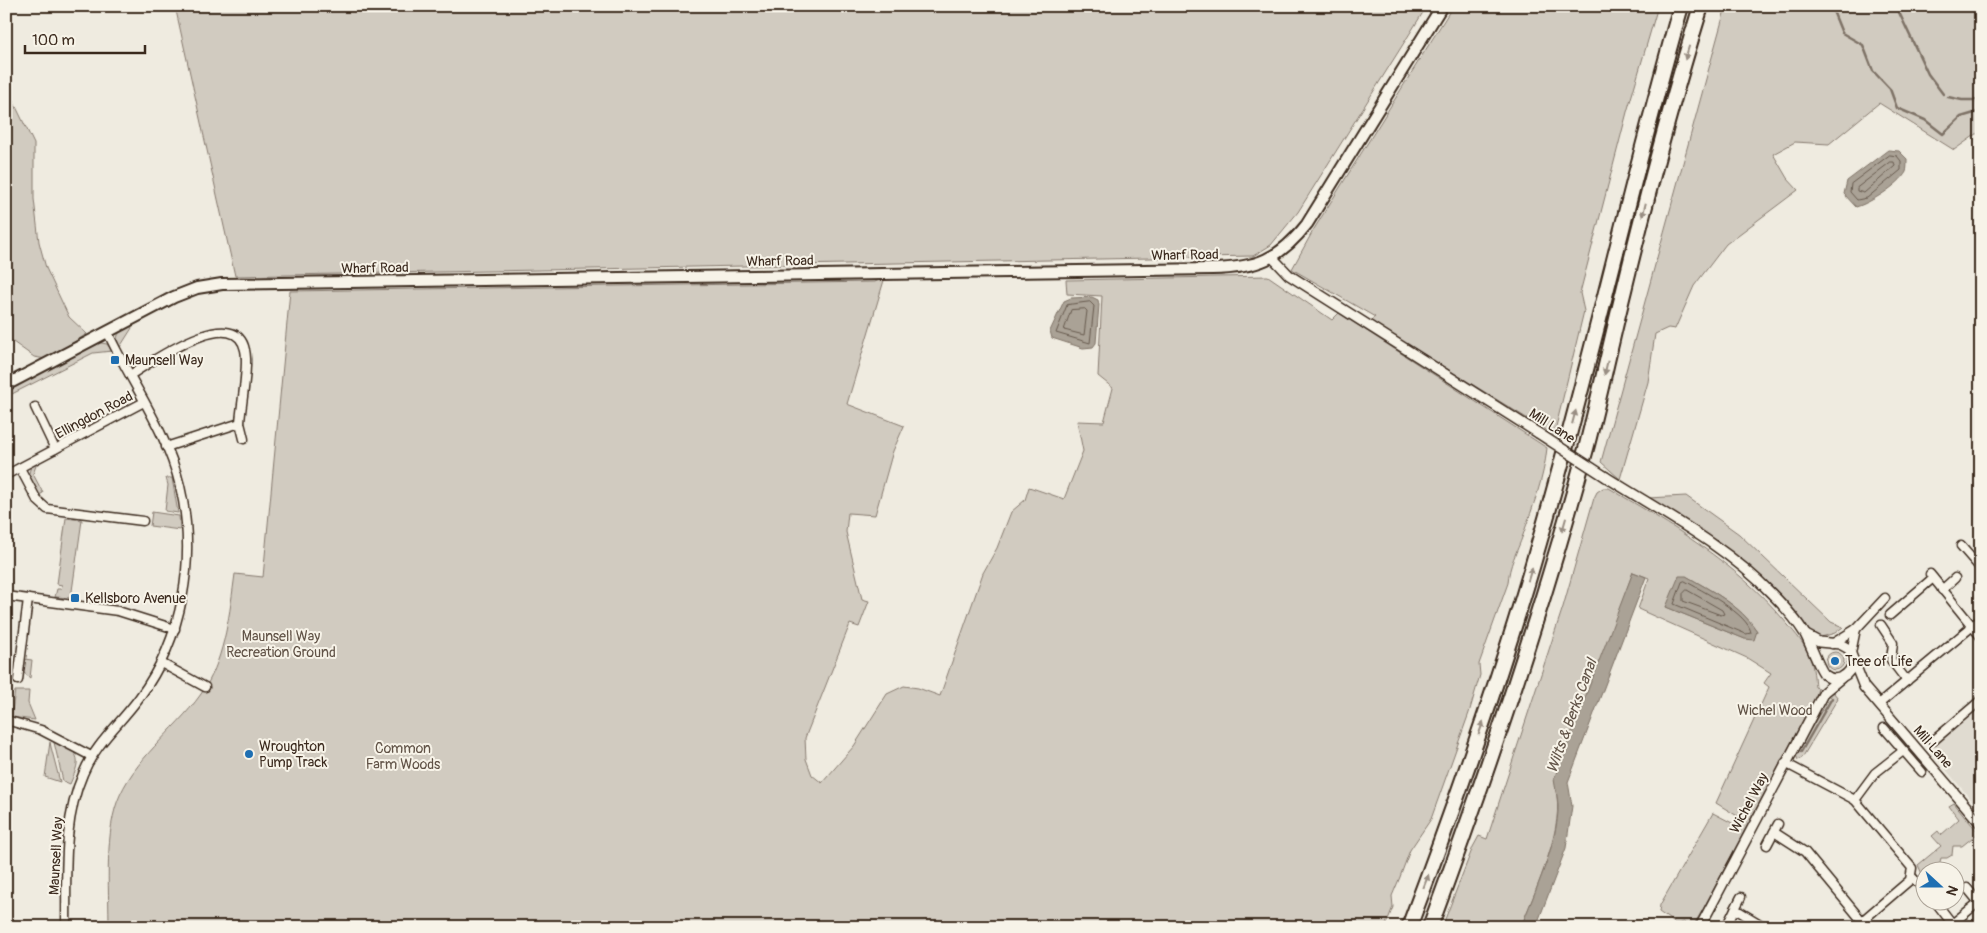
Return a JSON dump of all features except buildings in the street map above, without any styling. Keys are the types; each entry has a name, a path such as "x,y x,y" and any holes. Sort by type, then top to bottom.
{"highway":[{"path":"1408,927 1460,791 1503,664 1537,552 1582,386 1641,151 1681,6"},
{"path":"1430,927 1484,780 1522,667 1556,552 1603,380 1663,135 1701,6"}],"main road":[{"name":"Wharf Road","path":"6,385 180,294 222,284 1224,268 1248,266 1272,257 1293,240 1311,218 1442,6"}],"street":[{"name":"Mill Lane","path":"1272,257 1288,275 1697,535 1749,573 1783,606 1805,634 1818,659 1822,672 1831,678 1842,678 1864,688"},
{"path":"130,375 192,340 216,332 232,334 240,340 246,354 240,423 244,439"},
{"name":"Maunsell Way","path":"66,927 70,816 78,787 91,756 137,701 161,663 175,629 186,572 188,545 180,486 166,446 108,333"},
{"name":"Ellingdon Road","path":"6,475 144,402"},
{"name":"Ellingdon Road","path":"35,407 55,449"},
{"path":"166,446 240,423"},
{"path":"20,468 37,500 47,509 143,520"},
{"path":"1961,546 1981,569"},
{"path":"1890,615 1931,576 1981,637"},
{"path":"1942,590 1955,578"},
{"path":"6,596 118,611 175,629"},
{"path":"1818,659 1822,650 1856,629 1885,598"},
{"path":"18,680 28,599"},
{"path":"1879,704 1981,619"},
{"path":"1881,625 1893,643 1891,660 1907,681"},
{"path":"1851,653 1856,629"},
{"name":"Mill Lane","path":"1805,634 1814,640 1843,645 1851,653 1864,688 1981,824"},
{"path":"1842,678 1850,672 1853,662"},
{"path":"161,663 206,687"},
{"path":"1822,672 1824,692"},
{"name":"Wichel Way","path":"1700,927 1824,692 1842,678"},
{"path":"1933,740 1981,700"},
{"path":"6,720 36,728 91,756"},
{"path":"1884,728 1922,772"},
{"path":"1855,800 1875,773 1903,751"},
{"path":"1785,763 1855,800 1910,865 1912,877 1855,927"},
{"path":"1767,846 1776,828 1805,852 1862,921"},
{"path":"1942,910 1953,925 1980,903 1968,888"},
{"path":"1728,921 1741,897"},
{"path":"1735,909 1765,927"}],"shaded area":[{"path":"1981,708 1981,811 1941,764 1939,760 1942,755 1935,746"}],"green space":[{"path":"175,6 1427,6 1298,212 1271,245 1253,256 235,276"},
{"path":"1453,6 1658,6 1627,112 1580,293 1584,311 1554,435 1370,321 1375,317 1292,269 1314,229"},
{"path":"1726,6 1981,6 1981,134 1978,133 1954,150 1879,103 1829,144 1795,142 1773,154 1787,178 1798,190 1726,244 1694,286 1675,329 1668,328 1655,334 1648,382 1620,479 1601,462"},
{"path":"6,86 34,144 34,199 39,242 46,268 69,317 87,334 46,359 34,357 6,337"},
{"path":"1268,276 1332,320 1339,313 1547,448 1538,492 1479,664 1480,675 1469,713 1431,819 1410,850 1392,896 1393,907 1385,927 109,927 109,842 115,809 120,795 138,766 195,702 212,675 226,633 235,574 263,577 290,291 875,282 885,277 847,404 904,426 893,451 875,515 848,513 846,532 862,599 869,601 859,627 850,624 805,738 806,759 812,775 822,783 854,746 887,694 904,686 918,688 940,696 983,573 997,548 1011,512 1025,500 1029,487 1064,499 1083,451 1077,421 1104,422 1113,388 1098,376 1102,296 1067,294 1066,280"},
{"path":"130,324 132,328 120,347 117,339 119,333"},
{"path":"96,342 107,344 112,351 93,353 6,397 6,390"},
{"path":"37,463 33,474 43,493 37,496 28,476 31,466"},
{"path":"166,478 172,478 178,513 165,511 168,485"},
{"name":"Wichel Wood","path":"1603,488 1609,488 1702,546 1745,580 1765,599 1803,644 1811,661 1815,687 1818,688 1816,696 1701,913 1692,927 1688,927 1684,922 1676,924 1659,912 1660,905 1713,813 1734,824 1739,817 1716,803 1769,687 1764,683 1771,673 1747,658 1638,609 1649,578 1633,572 1555,788 1558,803 1553,838 1548,858 1521,927 1442,927 1473,847 1479,836 1487,839 1563,607 1597,492","holes":["1686,576 1734,606 1757,631 1745,639 1666,607"]},
{"path":"1686,496 1739,534 1831,622 1843,627 1835,633 1818,638 1808,630 1796,614 1648,498"},
{"path":"152,512 179,516 180,530 150,526"},
{"path":"66,518 82,520 71,598 55,597 57,589 61,589 62,585 57,584"},
{"path":"1831,652 1839,652 1844,657 1842,668 1831,670 1826,665 1826,657"},
{"path":"24,659 32,660 30,678 23,672"},
{"path":"15,691 29,691 28,703 35,720 11,717"},
{"path":"1833,692 1838,698 1802,758 1798,760 1797,751"},
{"path":"53,738 76,756 76,767 70,784 63,781"},
{"path":"50,742 51,747 60,782 45,777"},
{"path":"1954,803 1977,831 1977,834 1962,846 1953,846 1952,855 1947,858 1924,860 1941,846 1932,836 1938,831 1941,835 1959,819 1949,806"}],"water":[{"path":"1888,150 1899,151 1907,159 1906,172 1884,193 1856,207 1844,194 1847,181"},
{"path":"1092,297 1098,300 1099,305 1096,343 1093,347 1083,348 1052,338 1050,331 1064,301 1071,298"},
{"path":"1633,572 1646,577 1568,782 1572,806 1566,848 1536,927 1521,927 1545,867 1554,835 1558,799 1554,779"},
{"path":"1679,576 1686,576 1734,606 1757,631 1754,640 1745,639 1666,607"}],"waterway":[{"path":"1831,6 1842,33 1863,45 1873,71 1890,89 1897,108 1925,120 1943,134 1961,117 1981,111"},
{"path":"1896,6 1928,74 1943,94"},
{"path":"1948,97 1962,100 1977,100 1979,110"},
{"path":"1801,752 1832,698"}],"place":[{"name":"Maunsell Way","path":"115,360"},
{"name":"Kellsboro Avenue","path":"75,598"},
{"name":"Tree of Life","path":"1835,661"},
{"name":"Wroughton Pump Track","path":"249,754"}],"park label":[{"name":"Maunsell Way Recreation Ground","path":"281,644"},
{"name":"Common Farm Woods","path":"403,756"}],"water label":[{"name":"Wilts & Berks Canal","path":"1572,716"}]}
